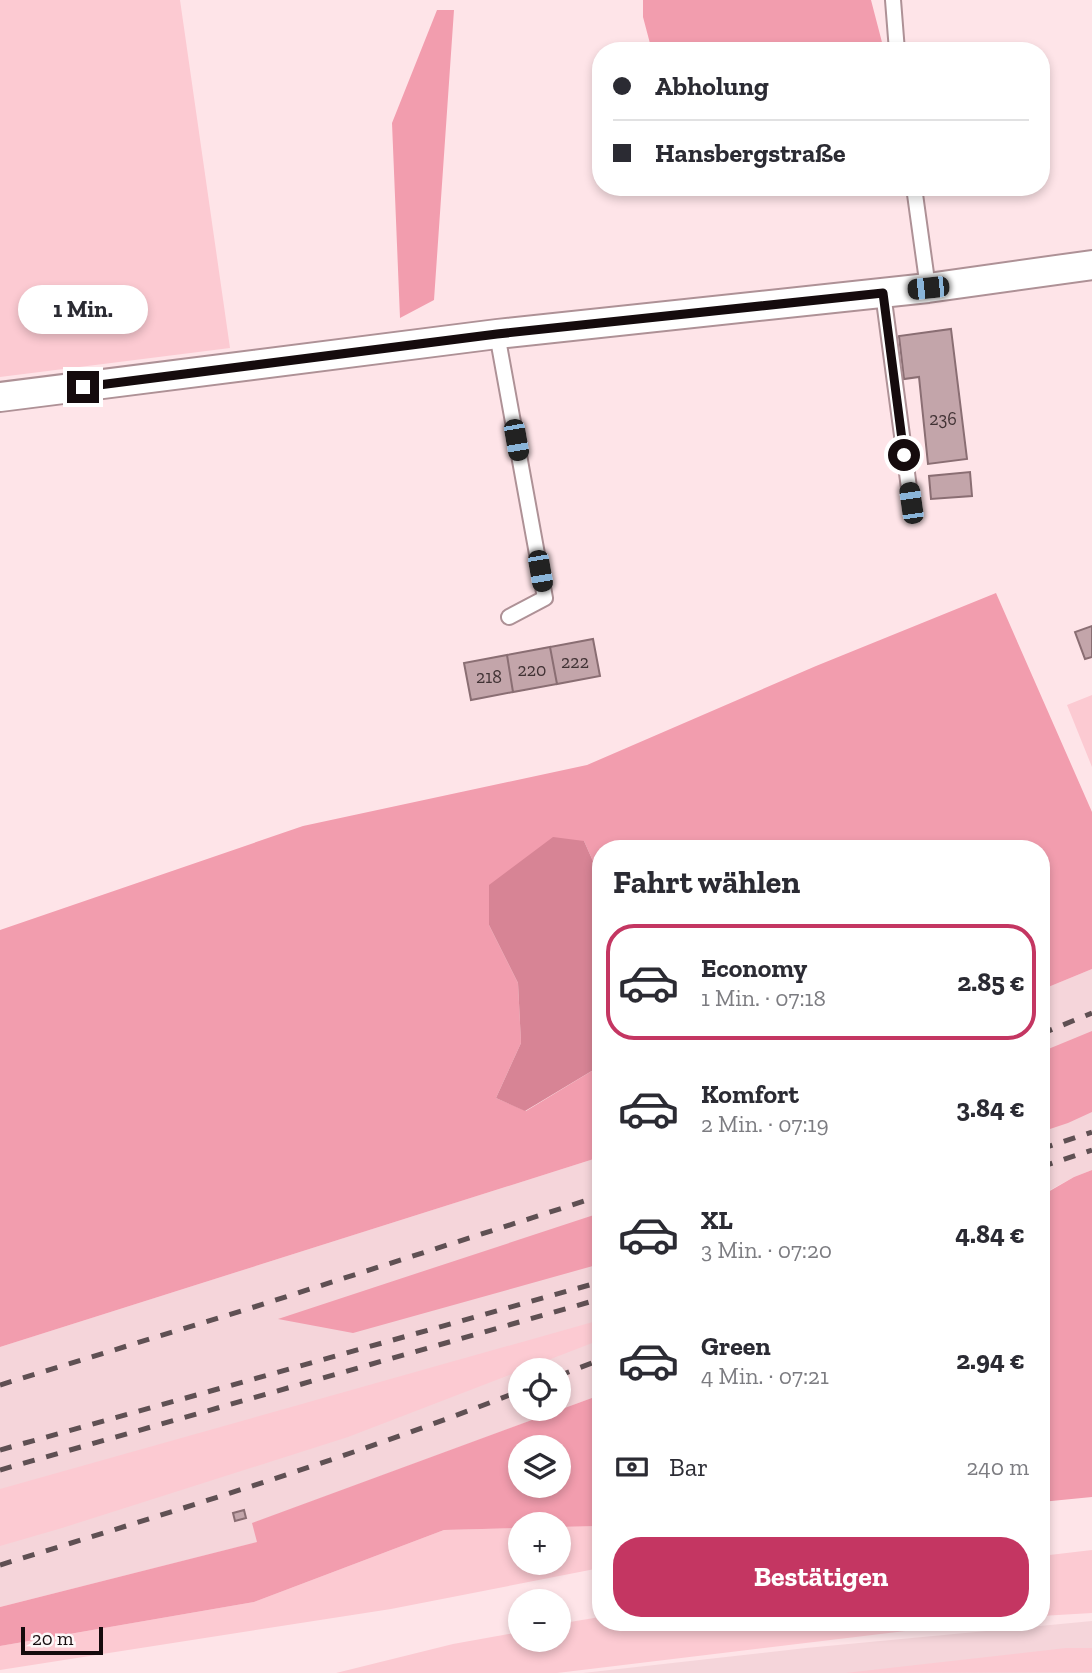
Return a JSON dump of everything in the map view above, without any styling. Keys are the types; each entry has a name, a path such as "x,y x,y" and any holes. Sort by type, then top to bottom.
{"street":[{"path":"0,397 497,334 928,288 1092,265"}],"lane":[{"path":"894,0 897,42"},
{"path":"915,196 928,288"},
{"path":"883,293 911,503"},
{"path":"497,334 545,598 509,617"}],"shaded area":[{"path":"0,0 180,0 230,348 0,377"},
{"path":"643,0 871,0 882,42 650,42 643,17"},
{"path":"437,10 454,10 434,300 400,318 392,123"},
{"path":"996,593 1092,812 1092,969 1050,986 1050,840 592,840 592,859 584,841 489,925 518,983 521,1043 496,1098 526,1111 592,1071 592,1160 0,1347 0,930 303,826 587,765 816,666"},
{"path":"1092,695 1092,767 1067,705"},
{"path":"553,837 584,841 592,859 592,1071 525,1111 496,1098 521,1043 518,983 489,925 489,885"},
{"path":"1092,969 1092,1170 1050,1190 1050,986"},
{"path":"1092,1031 1092,1112 1050,1129 1050,1048"},
{"path":"592,1160 592,1398 571,1406 571,1358 508,1358 508,1421 530,1421 253,1523 258,1542 0,1607 0,1347"},
{"path":"1092,1170 1092,1497 1050,1501 1050,1191"},
{"path":"592,1216 592,1266 353,1333 278,1319"},
{"path":"592,1322 592,1343 553,1358 508,1358 508,1375 348,1437 0,1546 0,1489"},
{"path":"592,1398 592,1526 571,1527 571,1512 508,1512 508,1528 444,1530 254,1602 0,1646 0,1607 257,1542 252,1523 529,1421 571,1421 571,1406"},
{"path":"592,1526 592,1570 571,1574 571,1527"},
{"path":"508,1528 508,1575 564,1575 391,1609 0,1670 0,1646 254,1602 444,1530"},
{"path":"1092,1550 1092,1613 1050,1615 1050,1555"},
{"path":"592,1618 592,1631 905,1631 557,1673 336,1673 453,1644 508,1634 508,1652 571,1652 571,1622"},
{"path":"1092,1621 1092,1673 583,1673 986,1631 1050,1631 1050,1625"},
{"path":"1066,1648 1092,1648 1092,1672 845,1673"}],"building":[{"path":"951,329 967,459 928,464 919,377 904,379 899,336"},
{"path":"970,472 972,496 931,499 929,476"},
{"path":"1092,626 1092,657 1085,659 1075,632"},
{"path":"593,639 600,676 557,684 550,647"},
{"path":"550,647 557,684 513,692 507,655"},
{"path":"507,655 513,692 471,700 464,663"},
{"path":"244,1510 246,1518 235,1521 233,1513"}],"railway":[{"path":"1050,1030 1092,1013"},
{"path":"1050,1146 1092,1132"},
{"path":"1050,1164 1092,1150"},
{"path":"0,1385 592,1199"},
{"path":"0,1450 592,1284"},
{"path":"0,1470 592,1301"},
{"path":"571,1371 592,1363"},
{"path":"0,1565 326,1461 508,1396"}],"route":[{"path":"83,387 497,334 883,293 904,455"}]}
